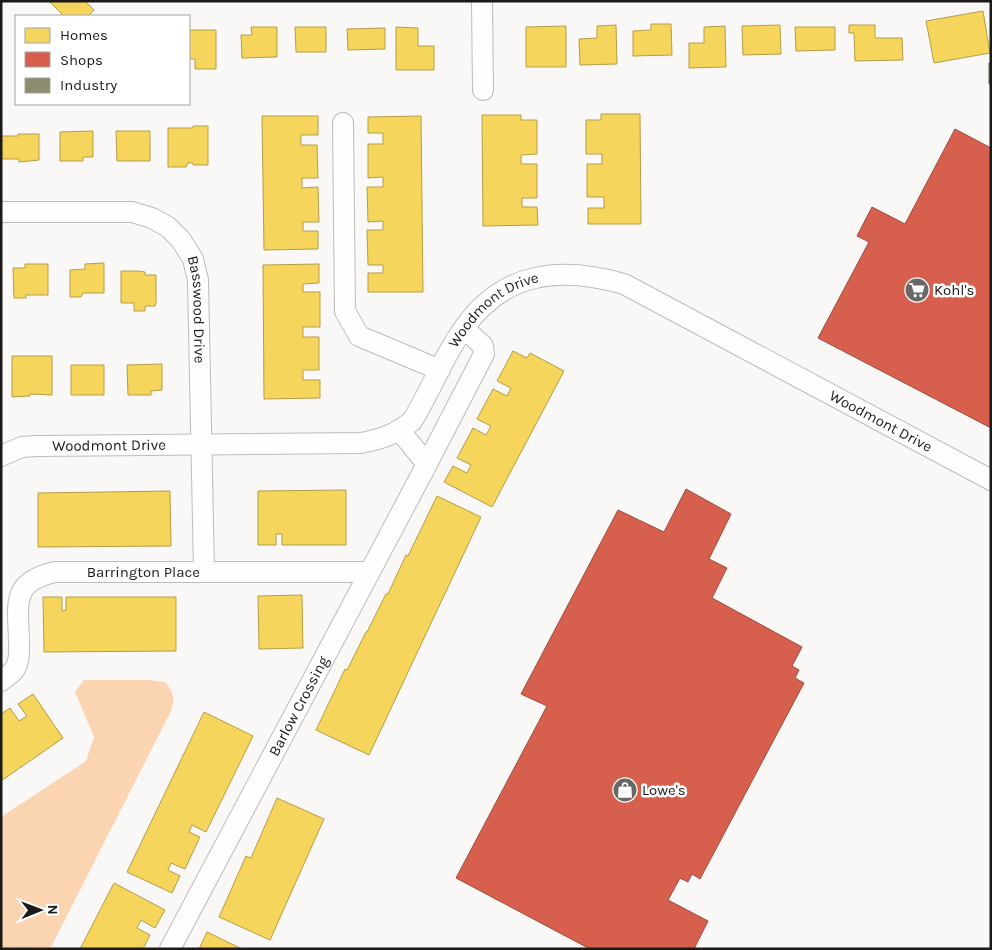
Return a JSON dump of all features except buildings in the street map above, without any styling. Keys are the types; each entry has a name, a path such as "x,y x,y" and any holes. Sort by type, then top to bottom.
{"street":[{"path":"482,1 483,90"},
{"path":"343,123 345,311 359,336 440,370"},
{"name":"Basswood Drive","path":"1,212 132,212 152,218 168,227 181,240 193,259 198,280 204,571"},
{"name":"Woodmont Drive","path":"1,456 22,447 37,446 362,443 383,439 400,431 412,421 464,328 487,302 516,283 560,274 609,280 624,284 991,480"},
{"name":"Barlow Crossing","path":"170,949 484,354 483,346 464,328"},
{"path":"400,431 427,464"},
{"name":"Barrington Place","path":"1,681 11,674 17,665 20,596 27,583 38,575 55,572 369,572"}],"shaded area":[{"path":"84,680 148,680 165,682 171,690 172,708 50,949 1,949 1,817 86,761 94,737 75,692"}],"place":[{"name":"Kohl's","path":"917,290"},
{"name":"Lowe's","path":"625,790"}]}
